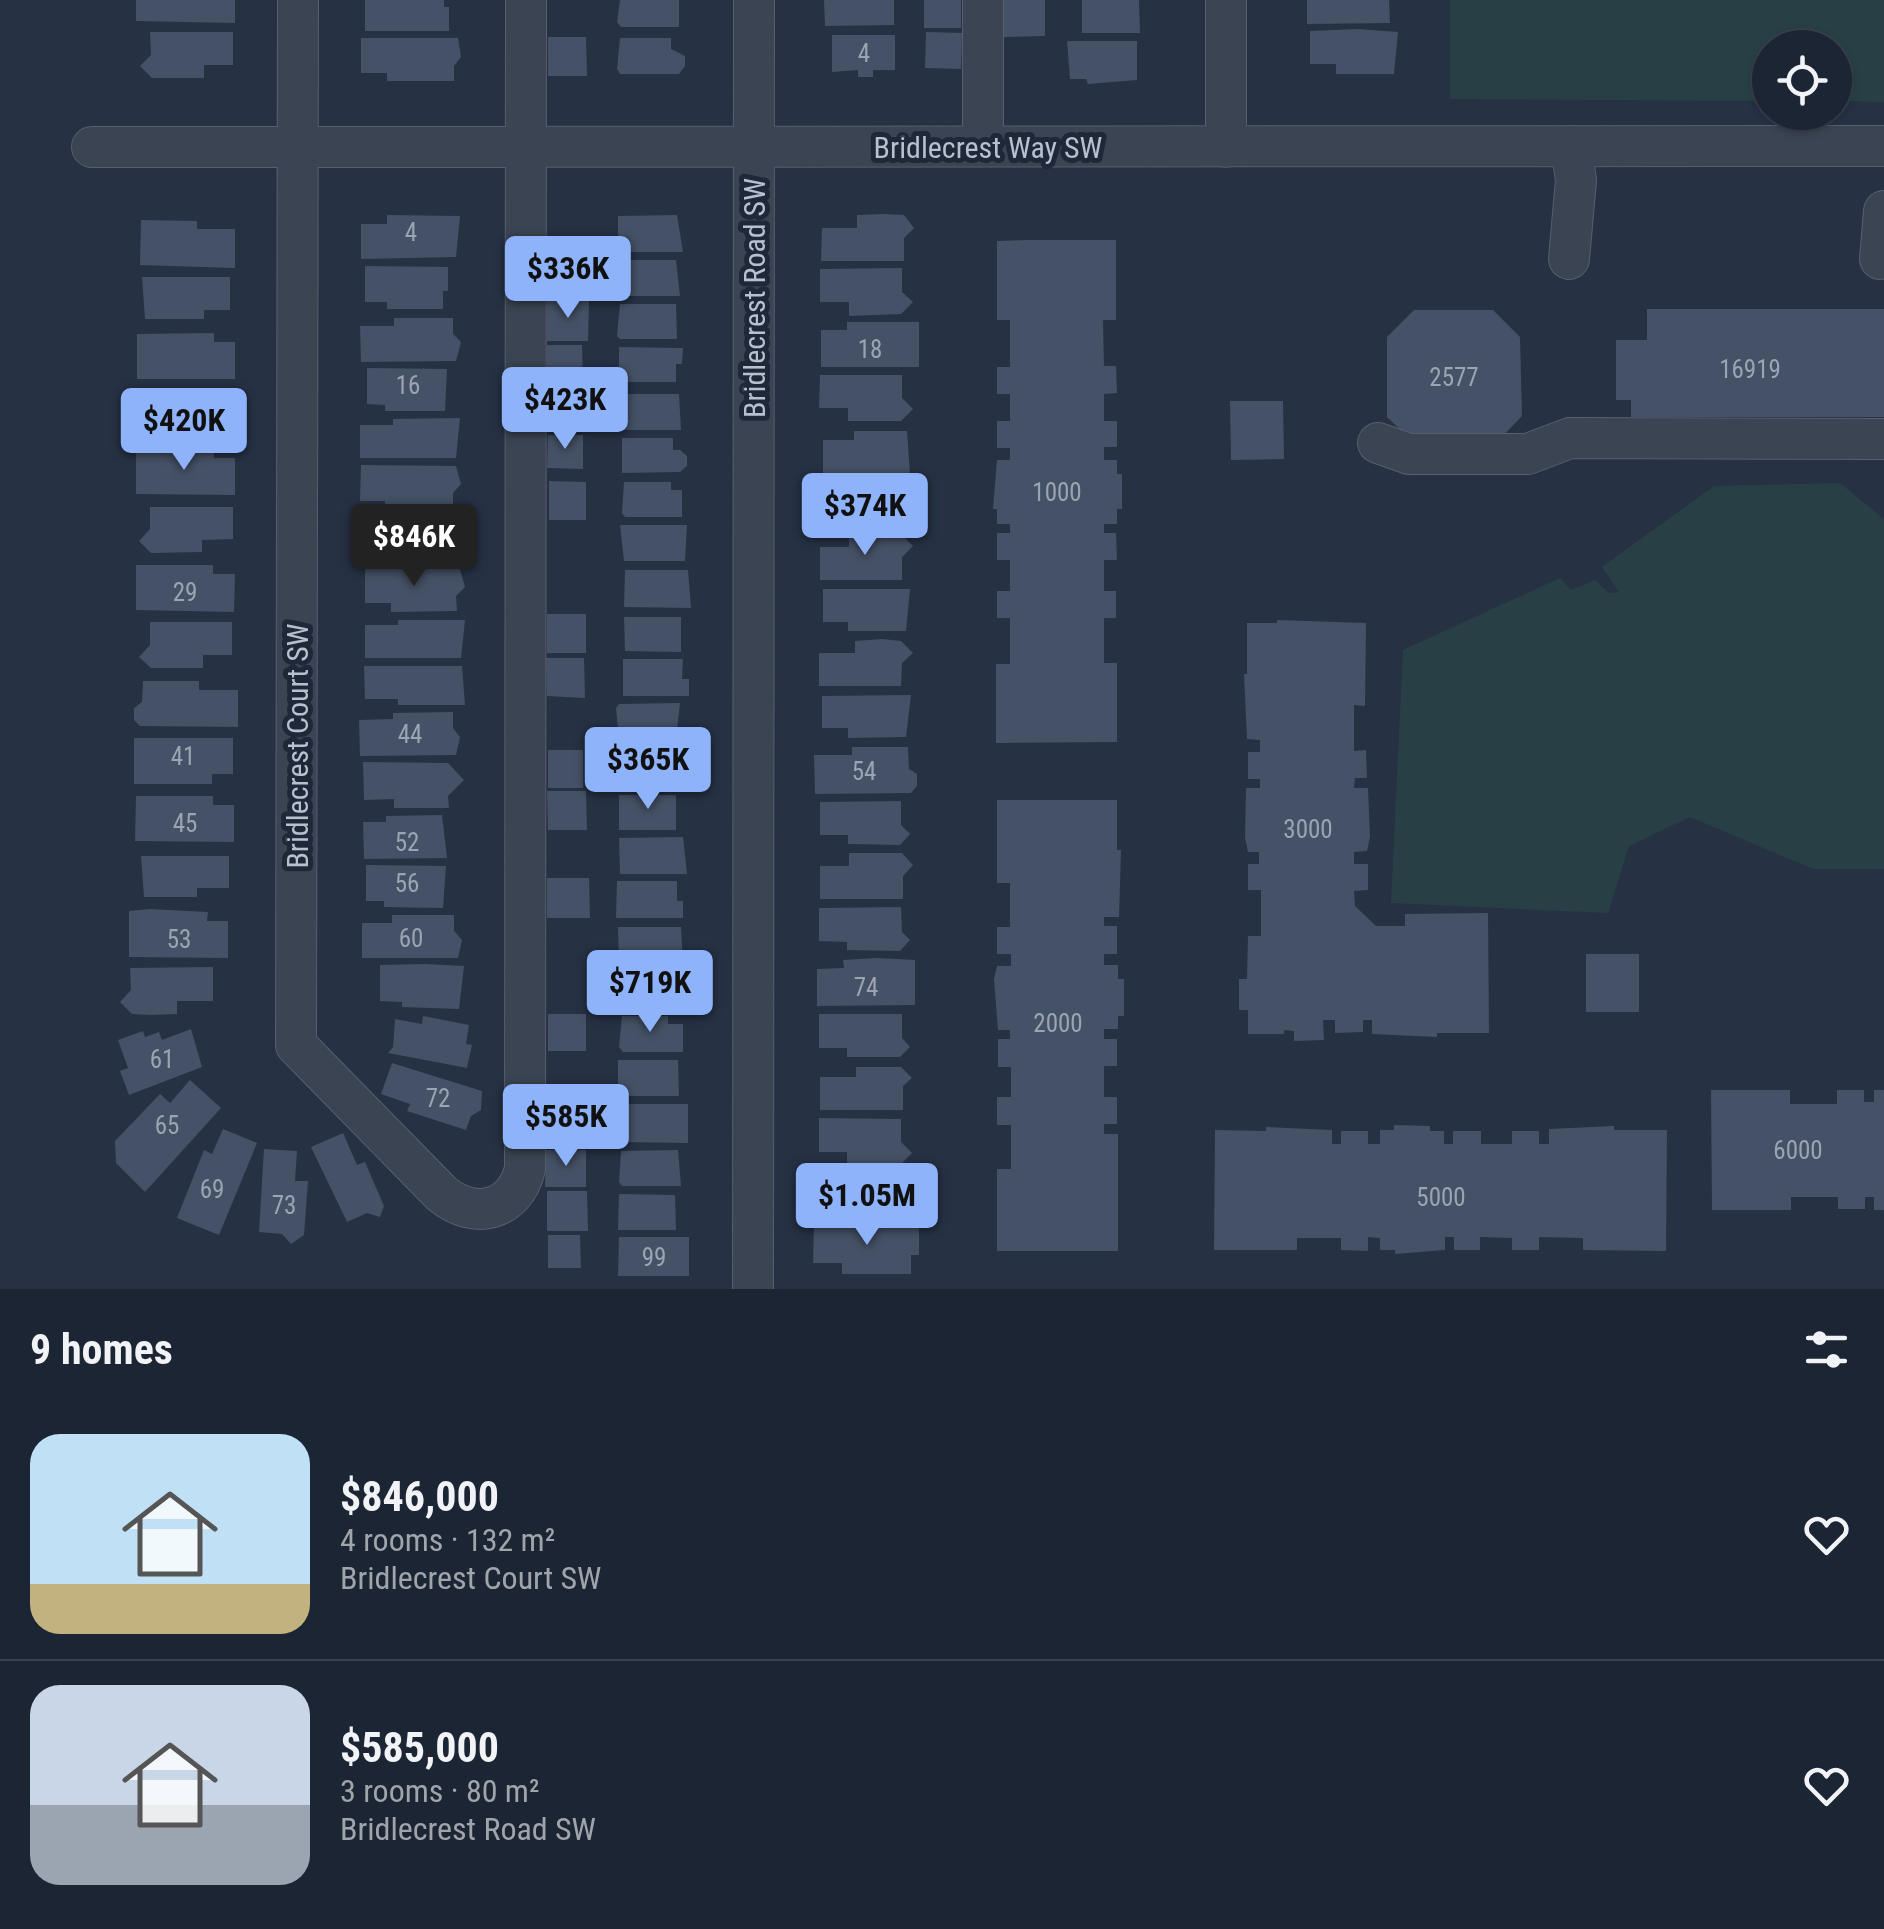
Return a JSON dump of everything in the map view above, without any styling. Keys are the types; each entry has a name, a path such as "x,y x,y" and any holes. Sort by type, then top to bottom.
{"street":[{"name":"Bridlecrest Court SW","path":"298,0 296,1045 456,1204 474,1211 506,1202 522,1182 526,1130 526,148"},
{"path":"526,0 526,148"},
{"name":"Bridlecrest Road SW","path":"753,1289 754,0"},
{"path":"982,146 983,0"},
{"path":"1226,0 1226,147"},
{"name":"Bridlecrest Way SW","path":"92,148 1570,146 1883,152"},
{"path":"1569,259 1576,180 1570,146"},
{"path":"1880,258 1884,211"},
{"path":"1378,443 1409,454 1528,454 1570,438 1884,439"}],"green space":[{"path":"1450,0 1884,0 1884,102 1852,101 1852,30 1752,30 1752,101 1450,99"},
{"path":"1840,483 1884,519 1884,869 1813,869 1690,817 1629,846 1608,913 1391,903 1403,650 1560,578 1571,590 1595,580 1609,593 1619,592 1602,567 1714,486"}],"building":[{"path":"136,0 235,0 235,23 136,21"},
{"path":"365,0 444,0 444,7 449,7 449,31 365,31"},
{"path":"620,0 679,0 679,27 621,27 617,22"},
{"path":"824,0 894,0 894,25 825,26"},
{"path":"924,0 961,0 961,28 924,28"},
{"path":"1004,0 1045,0 1045,36 1004,37"},
{"path":"1082,0 1139,0 1140,33 1082,33"},
{"path":"1307,0 1389,0 1390,23 1307,24"},
{"path":"1310,31 1398,32 1394,74 1336,74 1336,64 1310,64"},
{"path":"150,32 233,32 233,65 204,65 204,78 152,78 140,66 151,55"},
{"path":"926,32 962,33 961,69 925,68"},
{"path":"832,35 895,35 895,70 873,70 873,77 858,77 858,70 832,72"},
{"path":"548,37 586,37 587,76 548,76"},
{"path":"361,38 458,38 461,57 454,66 454,81 387,81 387,73 361,73"},
{"path":"620,38 671,38 671,49 685,56 685,66 679,74 620,74"},
{"path":"1067,41 1137,41 1137,80 1088,84 1086,79 1070,79"},
{"path":"387,215 460,216 456,257 361,259 361,224 387,224"},
{"path":"677,215 683,252 618,252 618,216"},
{"path":"857,215 904,215 914,228 904,238 904,261 821,261 822,228 857,228"},
{"path":"141,220 197,221 197,229 235,229 235,268 140,265"},
{"path":"1116,240 1116,320 1103,320 1104,366 1116,366 1117,393 1104,394 1104,421 1117,421 1117,447 1104,447 1104,460 1117,460 1117,474 1122,474 1122,509 1117,509 1117,524 1104,524 1104,533 1116,533 1117,560 1104,560 1104,591 1116,591 1116,618 1104,618 1104,663 1117,663 1117,742 996,743 996,664 1010,664 1010,618 997,618 997,591 1010,591 1010,560 997,560 997,533 1010,533 1010,524 997,524 997,509 993,509 997,460 1010,460 1010,448 997,448 997,421 1010,421 1010,394 997,394 997,367 1010,367 1010,320 997,320 997,241"},
{"path":"547,257 589,257 589,297 547,297"},
{"path":"620,260 676,260 680,296 620,296"},
{"path":"365,266 448,267 443,309 387,309 387,302 365,302"},
{"path":"902,268 902,292 913,302 901,314 849,316 849,302 820,302 820,269"},
{"path":"142,277 230,277 230,310 204,310 204,319 145,319"},
{"path":"547,301 589,301 588,341 547,341"},
{"path":"620,304 676,304 677,339 620,339"},
{"path":"1647,309 1884,309 1884,417 1631,417 1631,400 1616,400 1616,340 1647,340"},
{"path":"1414,310 1493,310 1520,337 1522,416 1495,444 1415,444 1387,417 1387,337"},
{"path":"394,318 453,318 453,334 461,342 456,361 361,362 360,326 394,326"},
{"path":"847,322 919,322 919,367 821,367 821,330 847,330"},
{"path":"214,333 214,342 235,342 235,379 137,379 137,334"},
{"path":"547,345 582,345 583,379 547,380"},
{"path":"619,347 683,348 682,364 676,364 676,382 619,382"},
{"path":"367,368 447,369 445,411 385,411 385,405 367,404"},
{"path":"820,375 902,375 902,398 913,409 901,421 848,421 848,408 819,408"},
{"path":"150,389 233,390 233,423 203,423 203,435 150,435 139,423 150,412"},
{"path":"616,394 679,394 681,430 616,430"},
{"path":"1230,401 1283,401 1284,459 1231,460"},
{"path":"460,418 456,458 360,458 360,425 393,425 393,419"},
{"path":"854,431 907,431 910,474 823,474 823,440 854,440"},
{"path":"548,435 583,435 583,469 547,468"},
{"path":"622,438 673,438 673,450 687,456 687,466 680,472 622,473"},
{"path":"214,449 214,458 235,458 235,495 136,494 136,450"},
{"path":"361,465 456,466 461,484 453,493 453,508 385,508 385,501 360,501"},
{"path":"549,481 586,482 586,520 549,520"},
{"path":"624,482 671,482 671,490 682,490 682,517 625,517"},
{"path":"821,483 904,483 904,505 913,515 902,525 850,525 850,516 821,516"},
{"path":"150,507 233,507 233,539 202,540 202,552 151,553 139,541 150,529"},
{"path":"460,517 461,544 456,544 456,559 361,560 361,525 387,525 387,518"},
{"path":"620,525 687,525 685,561 624,561"},
{"path":"901,534 913,546 902,557 902,580 820,580 820,547 849,547 849,535"},
{"path":"136,565 213,565 213,574 235,574 234,612 136,610"},
{"path":"365,569 460,569 465,587 456,596 457,611 391,612 391,603 365,603"},
{"path":"625,570 688,570 691,608 624,607"},
{"path":"823,589 910,589 906,631 848,631 848,622 823,622"},
{"path":"547,614 586,614 586,653 547,653"},
{"path":"624,617 681,617 681,652 625,651"},
{"path":"398,620 465,620 461,658 365,658 365,625 398,625"},
{"path":"150,622 232,622 232,655 203,655 203,668 151,668 139,657 150,645"},
{"path":"1247,623 1366,623 1365,706 1354,705 1354,751 1366,750 1367,778 1355,778 1354,788 1368,788 1370,837 1367,851 1354,852 1354,864 1368,864 1368,890 1354,891 1355,906 1376,926 1405,926 1405,914 1488,913 1489,1033 1437,1033 1437,1037 1372,1034 1372,1020 1363,1020 1363,1032 1335,1033 1335,1020 1323,1020 1324,1040 1294,1041 1294,1031 1284,1030 1284,1034 1248,1034 1248,1010 1239,1010 1239,979 1247,979 1248,936 1261,936 1261,890 1248,890 1248,864 1259,864 1259,852 1248,852 1245,838 1246,788 1260,788 1260,779 1248,779 1248,752 1260,752 1260,740 1247,739"},
{"path":"855,641 901,641 913,653 902,663 901,686 819,686 819,653 855,653"},
{"path":"546,658 584,658 585,698 547,696"},
{"path":"623,659 683,659 682,679 689,679 689,696 623,696"},
{"path":"364,666 462,666 465,705 398,705 398,699 365,699"},
{"path":"143,681 199,681 199,690 238,690 238,727 140,726 134,720 134,708 142,702"},
{"path":"911,695 906,737 848,738 848,728 822,728 822,696"},
{"path":"680,703 676,739 619,740 619,704"},
{"path":"453,712 453,728 460,737 456,755 360,756 359,720 393,719 393,713"},
{"path":"134,738 233,738 233,774 212,774 212,784 134,784"},
{"path":"852,747 908,747 909,769 917,774 917,786 911,793 815,794 814,755 852,755"},
{"path":"610,749 674,750 675,785 612,784"},
{"path":"548,750 583,750 583,788 548,788"},
{"path":"363,762 448,763 464,780 448,796 449,808 394,808 394,799 364,800"},
{"path":"547,791 586,791 587,830 548,830"},
{"path":"619,795 676,795 676,830 619,830"},
{"path":"136,796 213,796 213,805 234,805 234,842 135,841"},
{"path":"997,800 1117,800 1117,850 1121,850 1119,917 1104,917 1104,926 1117,926 1117,954 1104,954 1104,965 1118,965 1118,979 1124,979 1124,1016 1118,1016 1118,1029 1104,1029 1104,1039 1117,1039 1117,1066 1104,1066 1104,1097 1117,1097 1117,1124 1104,1124 1104,1134 1118,1134 1118,1251 997,1251 997,1169 1011,1169 1011,1125 997,1125 997,1097 1011,1097 1011,1067 998,1067 998,1039 1010,1039 1010,1030 998,1030 994,979 997,966 1011,966 1011,954 997,954 997,927 1010,927 1010,883 997,883"},
{"path":"901,801 901,825 910,834 900,845 848,844 848,835 820,835 820,802"},
{"path":"442,815 447,858 364,859 363,822 386,822 386,816"},
{"path":"683,837 687,874 620,874 619,838"},
{"path":"849,853 902,853 913,865 903,876 903,899 820,899 820,866 849,866"},
{"path":"141,856 229,856 229,888 197,888 197,897 144,897"},
{"path":"366,865 446,866 443,908 384,907 384,901 366,901"},
{"path":"547,878 589,878 590,918 547,918"},
{"path":"617,881 677,881 677,901 683,901 683,918 616,918"},
{"path":"901,907 902,932 910,940 900,951 847,950 847,942 819,941 819,908"},
{"path":"129,911 208,912 207,921 228,921 228,958 129,957"},
{"path":"392,915 454,915 454,931 462,940 458,958 362,958 362,923 392,923"},
{"path":"618,927 681,927 683,963 619,963"},
{"path":"1586,954 1639,954 1639,1012 1586,1012"},
{"path":"843,960 915,960 915,1005 817,1006 817,969 844,968"},
{"path":"380,965 464,966 459,1009 402,1007 402,1002 380,1001"},
{"path":"213,967 213,1001 177,1001 177,1014 150,1015 132,1014 120,1002 131,990 130,968"},
{"path":"624,972 681,972 681,1008 624,1008"},
{"path":"548,1014 586,1014 586,1051 548,1051"},
{"path":"819,1014 902,1014 902,1038 910,1047 900,1057 847,1057 847,1048 819,1048"},
{"path":"423,1016 469,1025 466,1044 472,1045 467,1068 388,1053 393,1047 395,1019 422,1024"},
{"path":"622,1016 668,1016 668,1024 683,1024 683,1052 623,1052 619,1047"},
{"path":"191,1029 202,1067 129,1095 120,1071 128,1068 118,1040 143,1031 145,1037 159,1032 162,1040"},
{"path":"618,1060 678,1060 679,1096 618,1096"},
{"path":"392,1063 482,1091 481,1110 471,1116 466,1130 407,1111 410,1104 381,1094"},
{"path":"856,1067 901,1067 912,1078 903,1086 903,1110 820,1110 820,1077 856,1077"},
{"path":"190,1080 221,1108 145,1192 116,1163 115,1141 160,1094 170,1103"},
{"path":"1711,1090 1790,1090 1790,1104 1837,1104 1837,1090 1864,1090 1864,1102 1874,1102 1874,1090 1884,1090 1884,1210 1874,1210 1874,1197 1865,1197 1865,1209 1838,1209 1838,1197 1791,1197 1791,1210 1712,1210"},
{"path":"619,1104 688,1104 688,1143 622,1142"},
{"path":"819,1118 901,1119 901,1142 912,1153 900,1165 847,1165 847,1152 819,1152"},
{"path":"1394,1125 1430,1126 1430,1131 1444,1131 1444,1144 1453,1144 1453,1131 1481,1131 1481,1144 1512,1144 1512,1131 1539,1131 1539,1144 1549,1144 1549,1129 1614,1126 1614,1130 1667,1130 1666,1251 1583,1250 1583,1238 1539,1237 1539,1250 1512,1250 1512,1238 1480,1237 1480,1250 1454,1250 1454,1237 1445,1237 1445,1250 1395,1254 1395,1250 1380,1250 1380,1238 1368,1237 1368,1251 1341,1250 1341,1238 1297,1238 1297,1250 1214,1250 1215,1130 1332,1130 1332,1144 1341,1144 1341,1131 1368,1131 1368,1144 1380,1144 1380,1130 1394,1130"},
{"path":"223,1129 257,1143 219,1235 177,1218 204,1150 212,1154"},
{"path":"343,1133 357,1165 365,1162 384,1206 380,1217 367,1213 347,1222 311,1147"},
{"path":"264,1149 297,1151 295,1181 308,1181 304,1235 291,1244 282,1234 259,1232"},
{"path":"546,1150 586,1150 586,1187 545,1187"},
{"path":"678,1150 681,1186 622,1186 619,1182 621,1151"},
{"path":"856,1174 901,1174 911,1184 903,1192 902,1216 820,1215 821,1182 856,1183"},
{"path":"547,1191 587,1191 588,1231 547,1231"},
{"path":"619,1194 675,1195 676,1230 618,1230"},
{"path":"814,1224 919,1225 919,1255 911,1255 911,1274 842,1274 842,1263 813,1263"},
{"path":"548,1235 580,1235 581,1268 548,1268"},
{"path":"619,1237 689,1237 689,1276 618,1276"}]}
